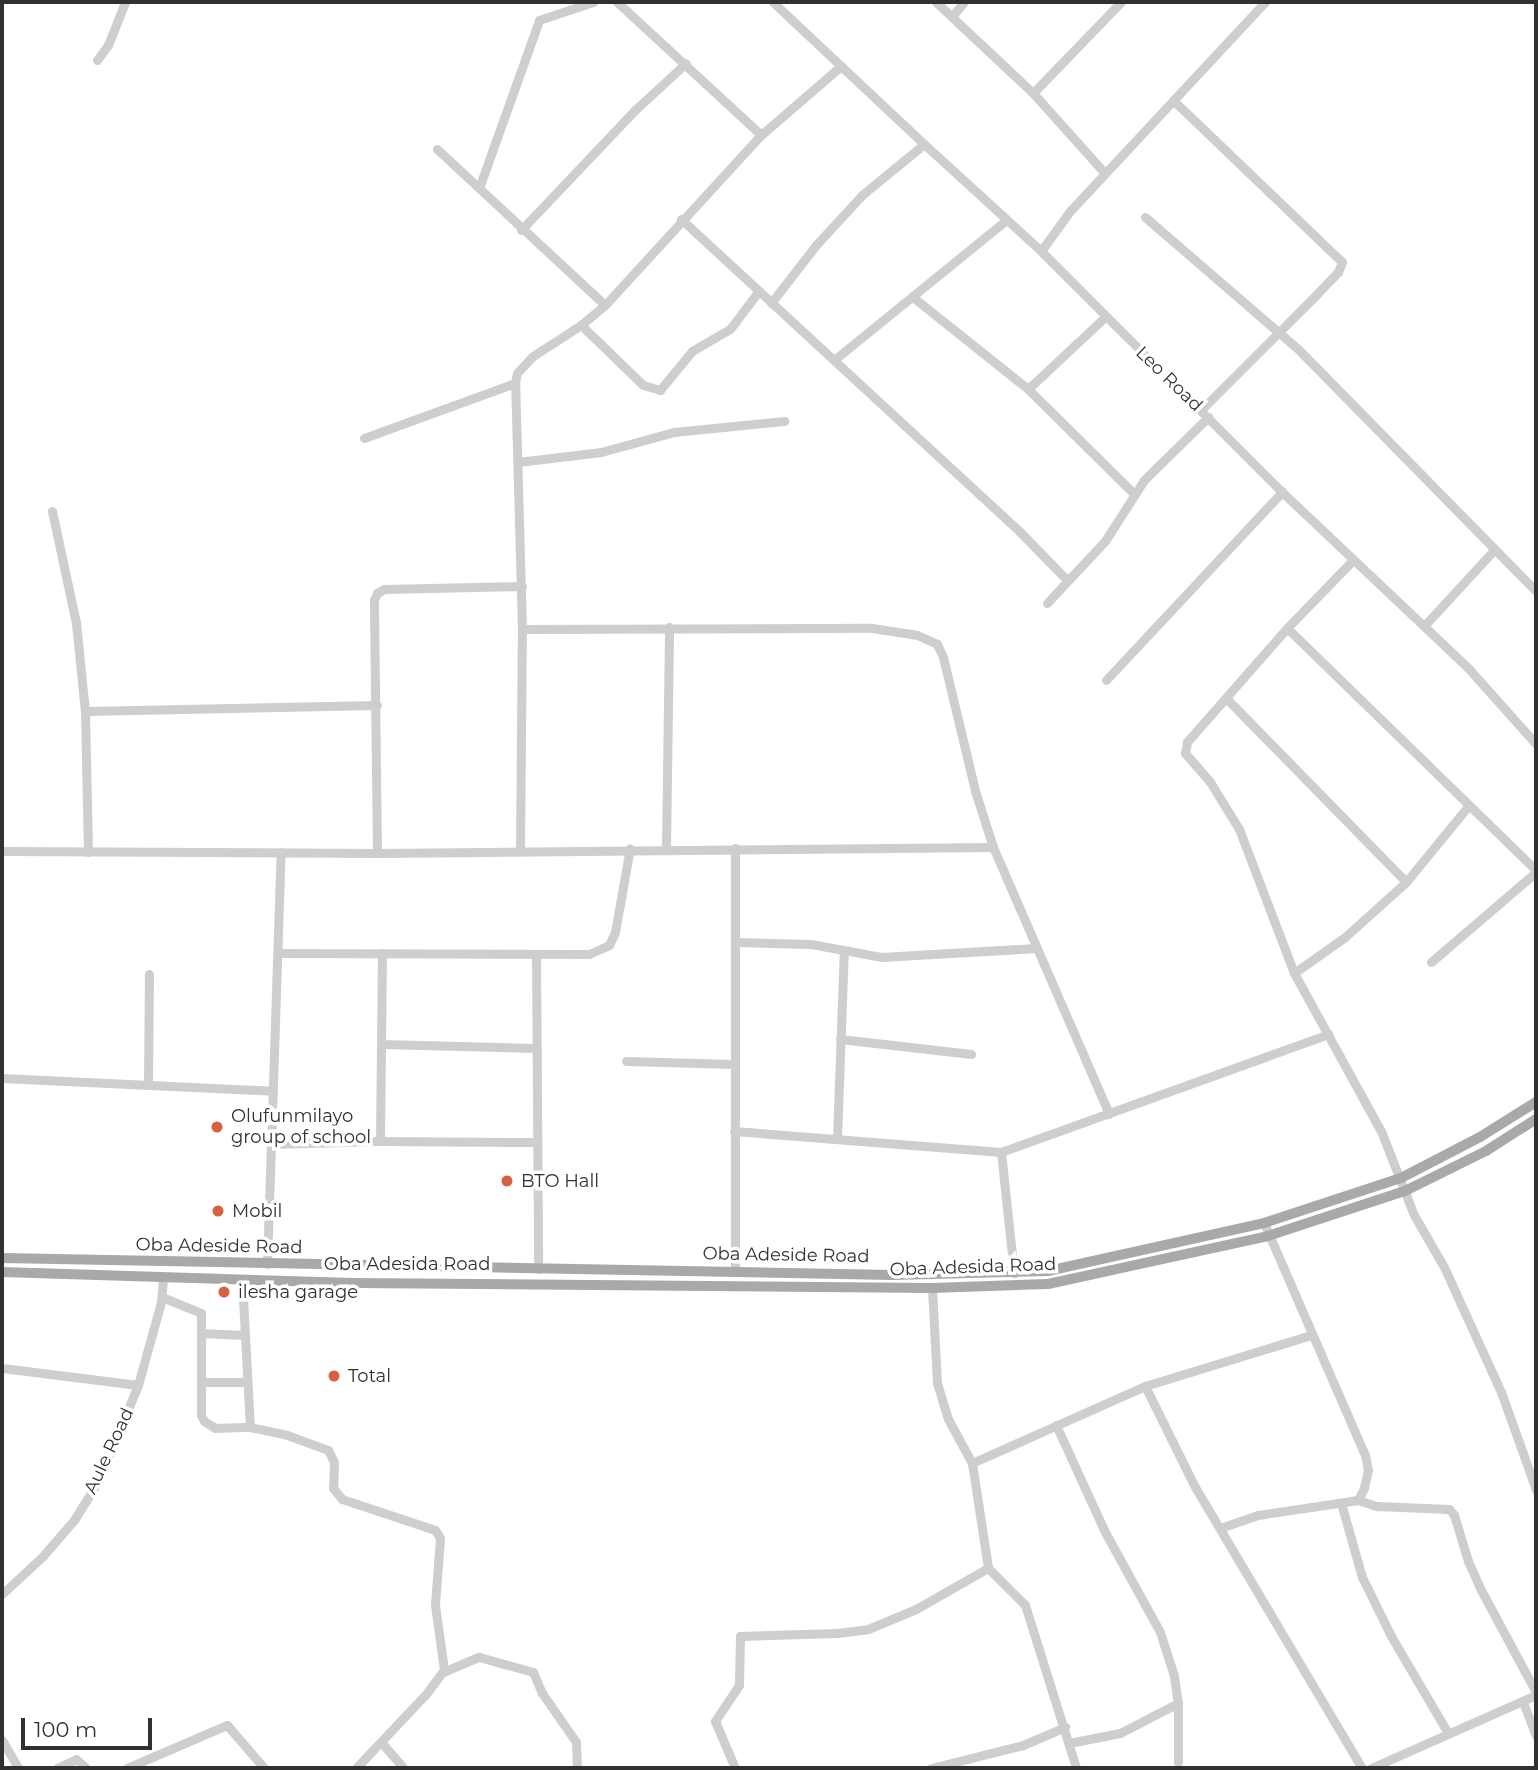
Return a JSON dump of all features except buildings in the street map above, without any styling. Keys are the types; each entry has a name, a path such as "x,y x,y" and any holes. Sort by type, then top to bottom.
{"main road":[{"name":"Oba Adeside Road","path":"2,1258 893,1275 1014,1273 1076,1266 1264,1223 1401,1178 1480,1137 1536,1102"},
{"name":"Oba Adesida Road","path":"2,1272 163,1279 932,1289 1048,1284 1268,1236 1405,1191 1486,1150 1536,1119"},
{"path":"505,1268 505,1282"},
{"path":"760,1285 761,1272"}],"street":[{"path":"97,60 108,45 125,2"},
{"path":"479,188 540,20 593,2"},
{"path":"617,2 761,135"},
{"name":"Leo Road","path":"773,2 1041,251 1282,492 1469,669 1536,744"},
{"path":"936,2 1032,93 1104,172"},
{"path":"952,16 964,2"},
{"path":"1032,93 1121,2"},
{"path":"1041,251 1048,237 1104,172 1265,2"},
{"path":"521,230 635,110 686,63"},
{"path":"520,849 522,586 515,383 520,368 533,356 582,325 605,305 681,219 761,135 841,66"},
{"path":"1047,603 1111,533 1133,494 1278,331 1331,279 1342,262 1173,100"},
{"path":"771,303 816,245 862,195 924,144"},
{"path":"437,149 521,230 605,305"},
{"path":"1145,217 1278,331 1536,592"},
{"path":"681,219 1020,532 1067,580"},
{"path":"834,360 914,298 1006,220"},
{"path":"582,325 643,385 660,390 667,386 692,351 730,329 758,292"},
{"path":"914,298 1028,389 1133,494"},
{"path":"1028,389 1105,317"},
{"path":"364,438 515,383"},
{"path":"518,462 601,452 674,432 784,421"},
{"path":"1106,680 1282,492"},
{"path":"52,511 76,623 85,710 88,852"},
{"path":"1424,626 1494,550"},
{"path":"1353,560 1287,628 1226,698 1187,743 1185,753 1210,782 1240,829 1294,973 1361,1091 1401,1178 1419,1225 1444,1268 1500,1392 1536,1490"},
{"path":"377,853 374,600 377,593 384,589 522,586"},
{"path":"666,848 668,627"},
{"path":"522,629 872,628 917,635 937,644 943,657 975,794 993,847 1109,1114"},
{"path":"1287,628 1536,871 1431,962"},
{"path":"1226,698 1406,882"},
{"path":"85,710 377,705"},
{"path":"1294,973 1345,937 1406,882 1469,805"},
{"path":"2,850 377,853 520,849 993,847"},
{"path":"278,953 589,954 609,945 615,932 630,848"},
{"path":"735,1272 736,848"},
{"path":"267,1264 281,852"},
{"path":"734,942 811,944 844,951 902,956 1037,947"},
{"path":"837,1138 844,951"},
{"path":"380,1141 382,953"},
{"path":"536,954 538,1269"},
{"path":"148,1085 149,974"},
{"path":"734,1131 1001,1152 1328,1034"},
{"path":"840,1039 971,1054"},
{"path":"382,1044 537,1048"},
{"path":"626,1061 734,1064"},
{"path":"2,1079 273,1091"},
{"path":"272,1144 380,1141 536,1142"},
{"path":"1001,1152 1014,1273"},
{"path":"1264,1223 1365,1455 1368,1471 1364,1488 1357,1500"},
{"name":"Aule Road","path":"2,1594 42,1557 74,1520 99,1480 138,1385 162,1297 163,1279"},
{"path":"242,1280 250,1427"},
{"path":"932,1289 937,1383 948,1419 972,1463 988,1568 1025,1605 1076,1768"},
{"path":"162,1297 200,1310 201,1415 208,1426 250,1427 287,1435 328,1451 334,1462 333,1488 342,1499 438,1533 441,1554 435,1605 443,1672"},
{"path":"201,1333 244,1335"},
{"path":"972,1463 1145,1386 1311,1335"},
{"path":"2,1368 138,1385"},
{"path":"201,1382 246,1382"},
{"path":"1145,1386 1175,1452 1363,1768"},
{"path":"1056,1425 1105,1532 1160,1632 1174,1676 1178,1703 1178,1762"},
{"path":"1220,1528 1258,1514 1357,1500 1377,1506 1449,1509 1454,1515 1481,1590 1536,1694 1371,1768"},
{"path":"1341,1503 1362,1577 1391,1636 1448,1733"},
{"path":"735,1768 715,1721 739,1685 740,1636 837,1633 868,1629 916,1609 988,1568"},
{"path":"356,1768 443,1672 480,1657 533,1672 542,1693 576,1742 577,1768"},
{"path":"1523,1702 1536,1736"},
{"path":"1069,1743 1120,1733 1178,1703"},
{"path":"127,1768 227,1725 264,1768"},
{"path":"931,1768 1023,1745 1065,1727"},
{"path":"2,1740 18,1768"},
{"path":"381,1742 404,1768"},
{"path":"57,1768 76,1759 86,1768"}],"place":[{"name":"Olufunmilayo group of school","path":"217,1127"},
{"name":"BTO Hall","path":"507,1181"},
{"name":"Mobil","path":"218,1211"},
{"name":"ilesha garage","path":"224,1292"},
{"name":"Total","path":"334,1376"}]}
